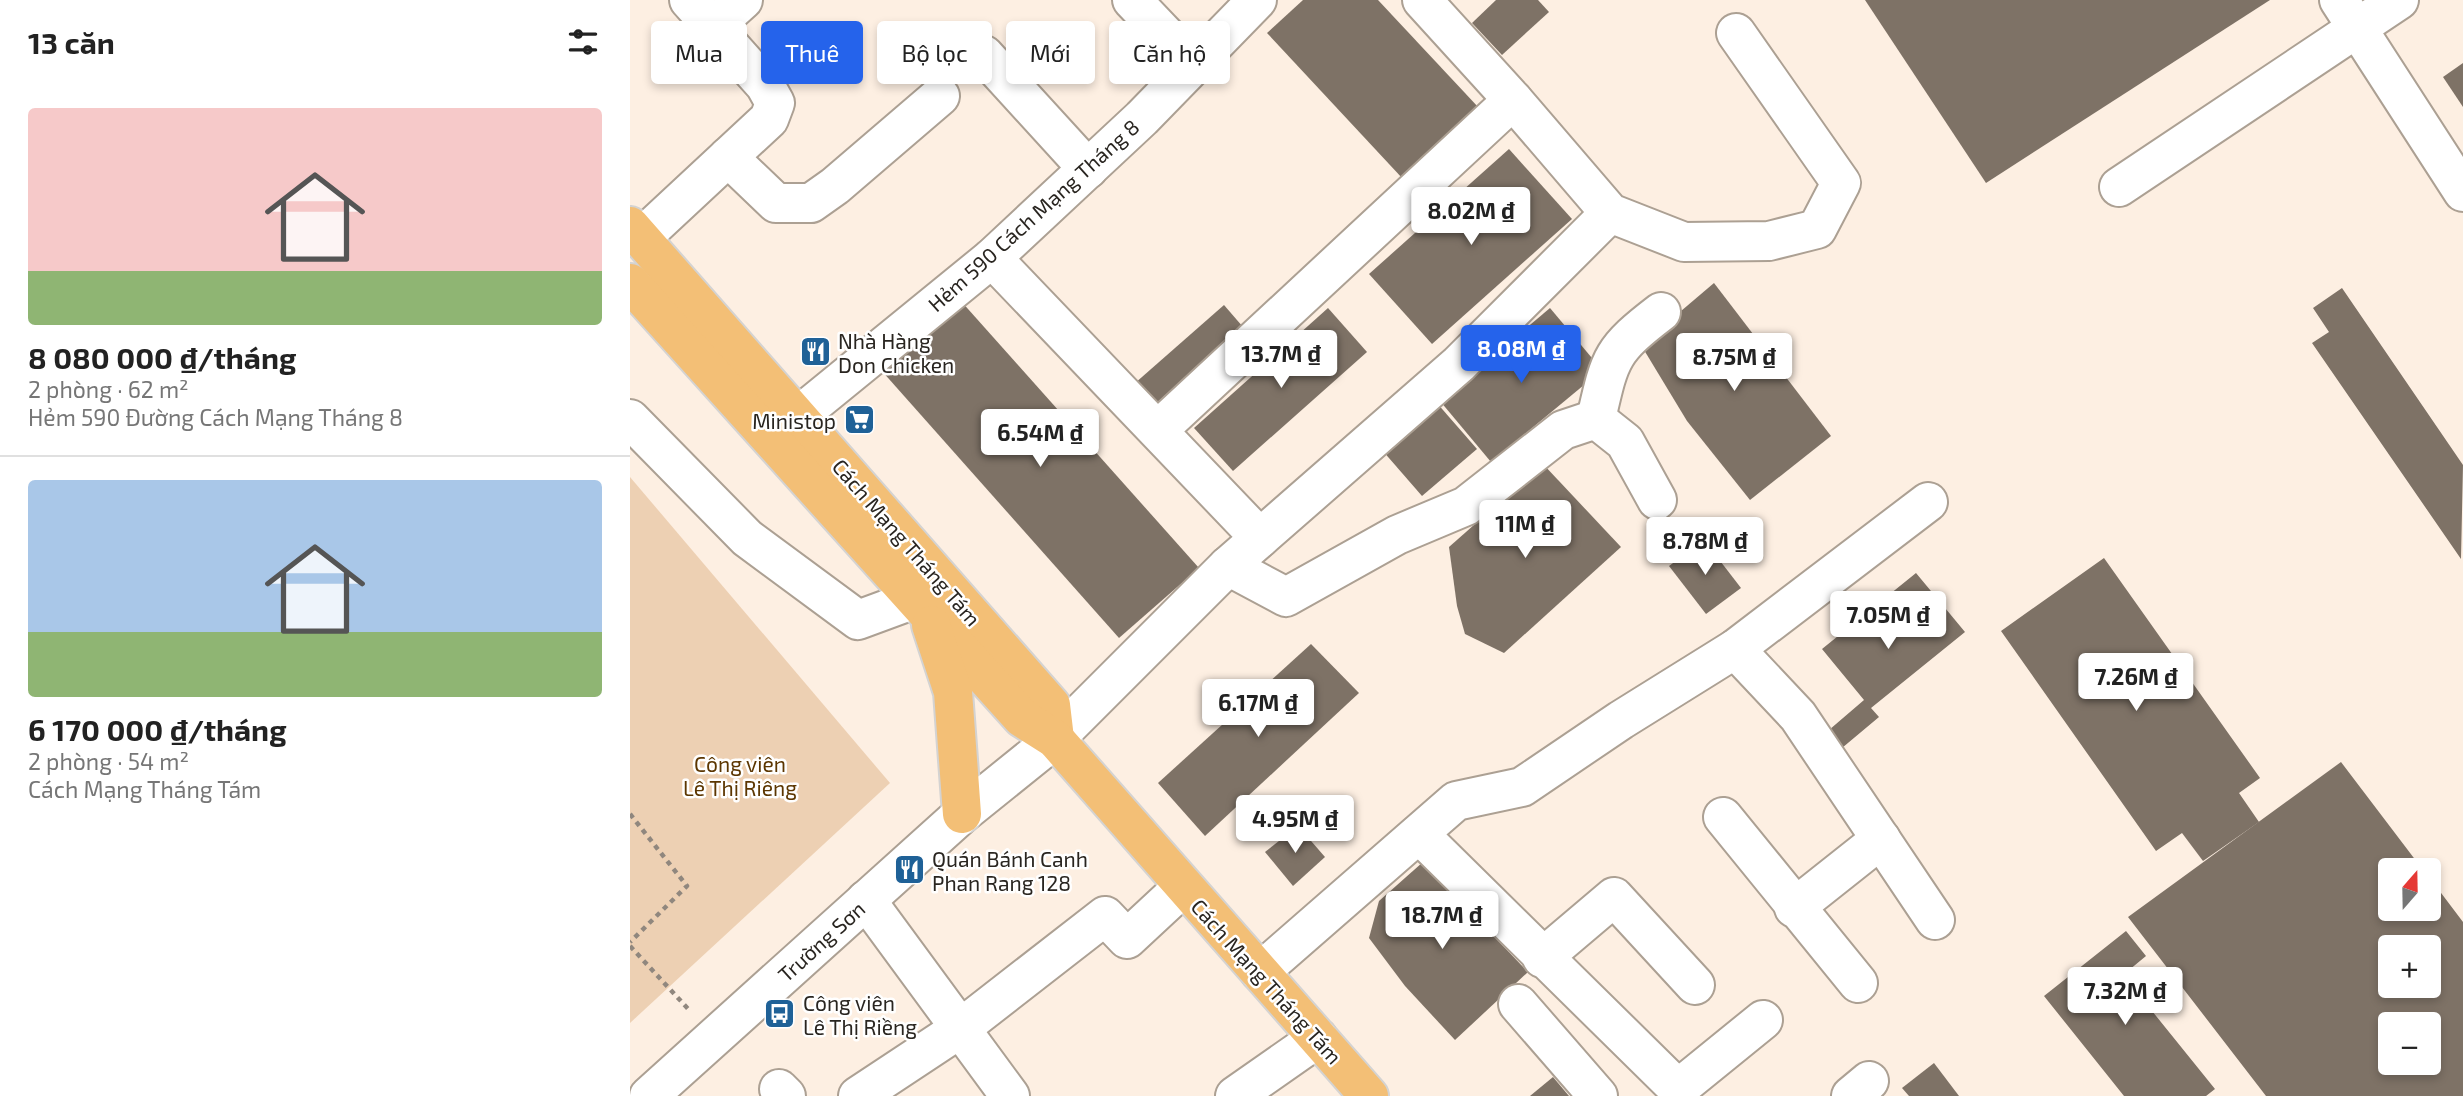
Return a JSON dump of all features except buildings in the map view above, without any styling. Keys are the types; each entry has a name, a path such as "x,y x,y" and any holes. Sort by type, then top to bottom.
{"main road":[{"name":"Cách Mạng Tháng Tám","path":"636,232 1051,705 1055,739"},
{"name":"Cách Mạng Tháng Tám","path":"630,283 1023,718 1055,739 1369,1096"},
{"path":"921,604 953,692 962,814"}],"street":[{"path":"636,232 728,157 769,119 775,103 765,85 701,13 743,0"},
{"path":"1132,0 1152,21"},
{"name":"Hẻm 590 Cách Mạng Tháng 8","path":"1230,28 1258,0"},
{"path":"1422,0 1513,100 1610,214 1684,242 1769,241 1817,229 1841,183 1736,33"},
{"path":"2119,187 2348,14 2399,0"},
{"path":"2348,14 2463,191"},
{"path":"992,64 1088,169"},
{"name":"Hẻm 590 Cách Mạng Tháng 8","path":"797,417 992,258 1175,84"},
{"path":"728,157 776,204 811,203 835,186 940,96"},
{"path":"1159,429 1513,100"},
{"name":"Trường Sơn","path":"663,1092 714,1038 866,900 962,814 1055,739 1228,566 1459,364 1610,214"},
{"path":"992,258 1159,429 1260,538"},
{"path":"1595,419 1617,350 1629,336 1661,313"},
{"path":"630,419 747,538 858,620 921,604"},
{"path":"1595,419 1625,442 1657,500"},
{"path":"1228,566 1286,597 1396,535 1466,506 1563,430 1595,419"},
{"path":"1260,972 1456,801 1522,787 1735,649 1928,502"},
{"path":"1735,649 1798,716 1935,920"},
{"path":"1723,817 1858,984"},
{"path":"1419,834 1678,1089 1763,1020"},
{"path":"1794,908 1881,839"},
{"path":"858,1096 961,1028 1105,916 1127,939 1183,887"},
{"path":"1542,958 1614,897 1695,985"},
{"path":"866,900 1010,1096"},
{"path":"1518,1004 1598,1096"},
{"path":"1235,1096 1318,1038"}],"path":[{"path":"630,814 687,887 630,944 714,1038"}],"green space":[{"name":"Công viên Lê Thị Riêng","path":"630,477 890,783 630,1023"}],"place":[{"name":"Nhà Hàng Don Chicken","path":"815,352"},
{"name":"Ministop","path":"859,420"},
{"name":"Quán Bánh Canh Phan Rang 128","path":"909,870"},
{"name":"Công viên Lê Thị Riềng","path":"780,1014"}]}
